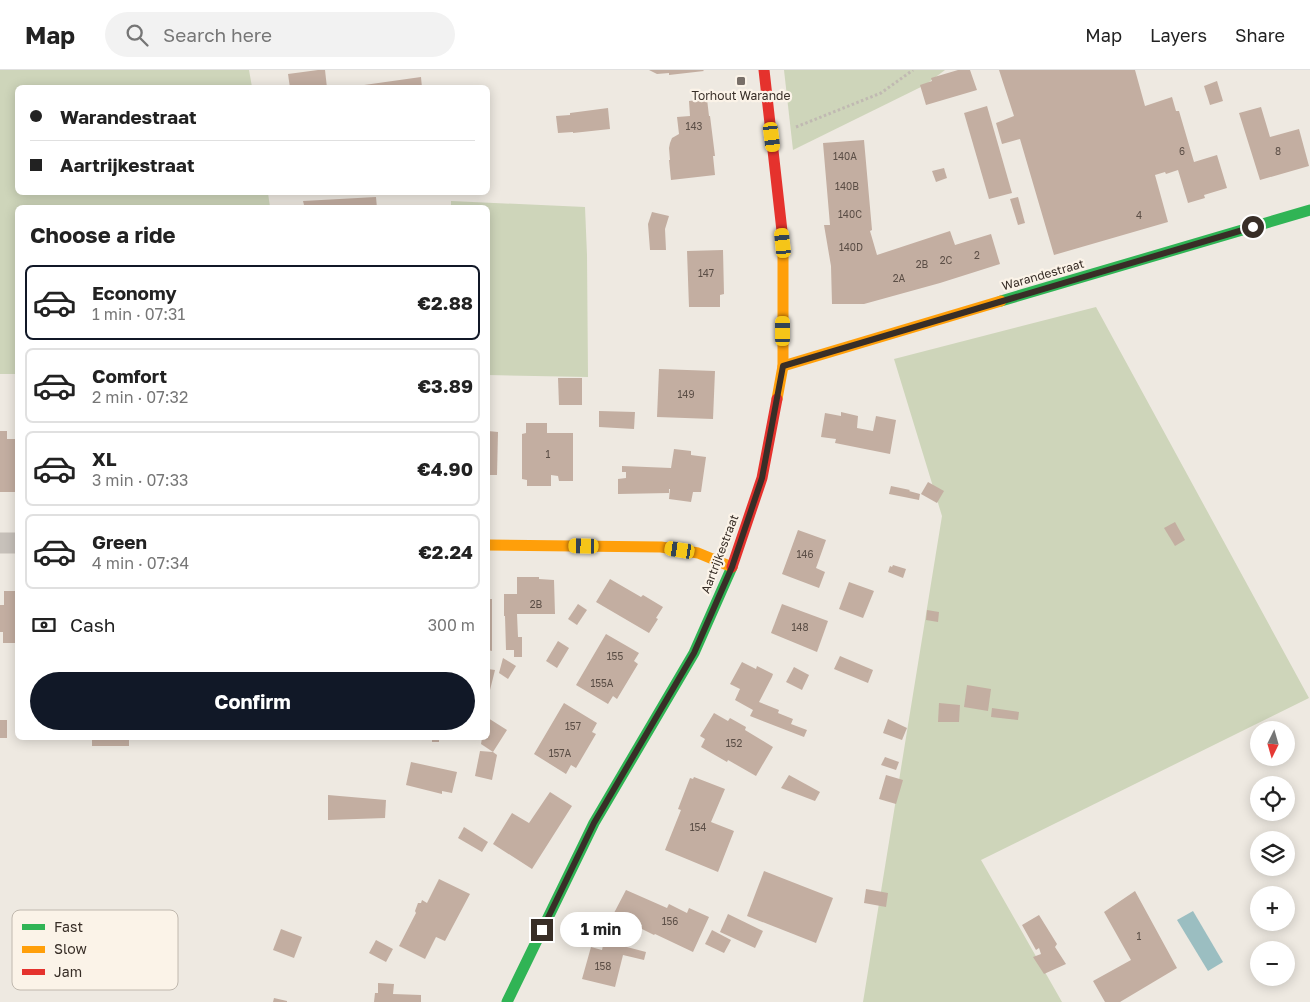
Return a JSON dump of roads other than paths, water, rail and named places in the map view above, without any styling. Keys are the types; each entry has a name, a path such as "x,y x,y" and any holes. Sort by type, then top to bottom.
{"street":[{"name":"Aartrijkestraat","path":"507,1002 594,823 694,653 732,567 762,478 783,366 783,243 764,70"},
{"name":"Warandestraat","path":"783,366 1310,210"},
{"path":"0,543 15,543"},
{"path":"490,545 661,547 698,553 732,567"}],"water":[{"path":"1193,911 1223,962 1208,971 1177,920"}],"place":[{"name":"Torhout Warande","path":"741,81"}]}
